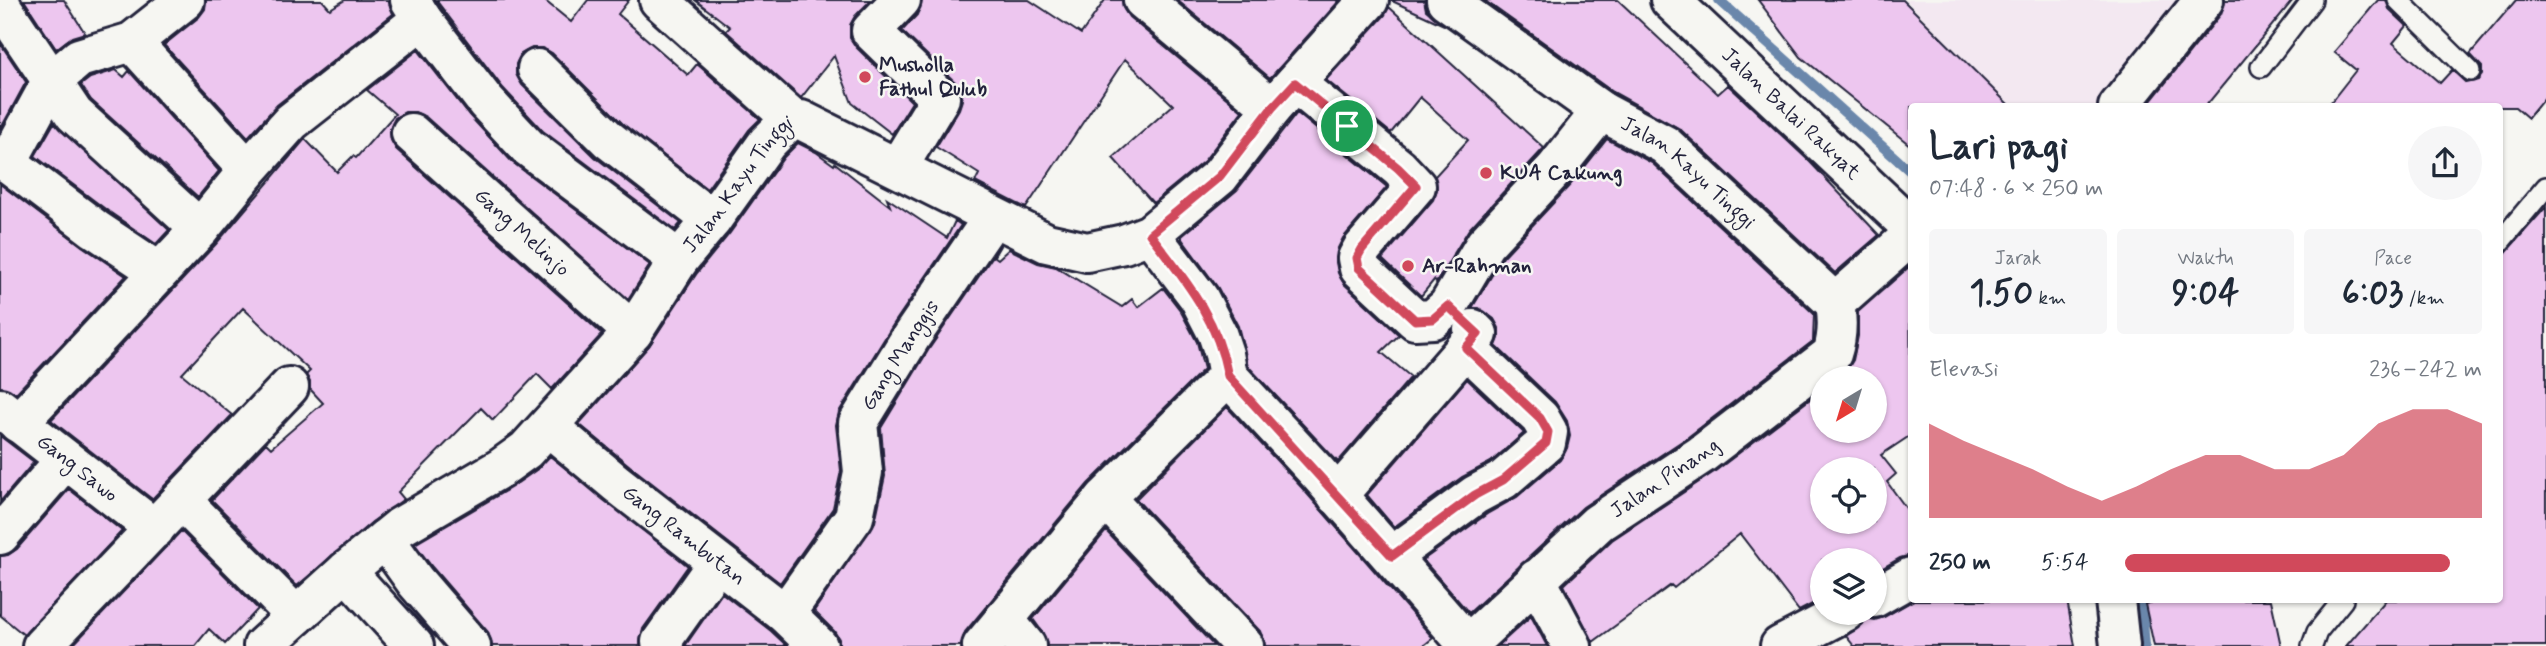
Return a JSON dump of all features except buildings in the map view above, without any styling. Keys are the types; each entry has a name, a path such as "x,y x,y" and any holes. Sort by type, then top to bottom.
{"street":[{"path":"159,271 95,229 4,160 51,82 79,58 132,42 185,0"},
{"path":"898,167 940,98 872,31 901,0"},
{"path":"1143,0 1283,96 1398,168 1416,186 1357,258 1359,268 1415,320 1433,319 1448,306 1485,244 1555,169 1601,111"},
{"name":"Jalan Kayu Tinggi","path":"263,646 346,571 400,527 501,468 526,450 633,332 679,260 712,220 767,143 793,120 801,120 1047,243 1087,252 1124,244 1150,234 1220,176 1283,96 1369,0"},
{"name":"Jalan Kayu Tinggi","path":"1446,0 1601,111 1665,145 1835,303"},
{"name":"Jalan Balai Rakyat","path":"1670,0 1908,224"},
{"path":"2121,103 2204,0"},
{"path":"667,3 793,120"},
{"path":"0,4 74,114 200,229"},
{"path":"9,416 200,229 291,122 416,10 486,102 528,147 679,260"},
{"path":"132,42 248,170"},
{"path":"537,69 609,140 712,220"},
{"name":"Gang Melinjo","path":"411,133 633,332"},
{"name":"Gang Manggis","path":"785,614 854,517 863,472 858,424 911,337 993,218"},
{"path":"1150,234 1199,298 1217,333 1228,376 1392,556 1468,645"},
{"path":"1835,303 1908,239"},
{"name":"Jalan Pinang","path":"1468,645 1598,523 1701,455 1832,354 1838,323 1835,303"},
{"path":"1337,496 1478,334 1448,306"},
{"path":"1392,556 1475,495 1503,480 1546,443 1548,432 1540,418 1466,348"},
{"path":"1004,637 1105,498 1228,376"},
{"path":"42,646 289,387"},
{"name":"Gang Sawo","path":"9,416 155,529"},
{"name":"Gang Rambutan","path":"549,427 717,563 785,614 818,646"},
{"path":"0,535 65,460"},
{"path":"1105,498 1244,646"},
{"path":"182,501 296,616"},
{"path":"384,540 471,646"},
{"path":"664,646 661,642 717,563"},
{"path":"346,571 414,646"},
{"path":"1536,579 1572,646"},
{"path":"1887,591 1908,579"},
{"path":"2115,603 2120,646"},
{"path":"1780,646 1820,625"}],"lane":[{"path":"2260,67 2312,0"},
{"path":"2398,0 2470,71"},
{"path":"2503,238 2546,187"},
{"path":"2312,646 2317,632 2341,603"}],"shaded area":[{"path":"1906,0 2197,0 2118,103 2004,103"}],"waterway":[{"path":"1719,0 1908,169"},
{"path":"2141,603 2145,646"}],"place":[{"name":"Musholla Fathul Qulub","path":"865,77"},
{"name":"KUA Cakung","path":"1486,173"},
{"name":"Ar-Rahman","path":"1408,266"}],"route":[{"path":"1295,83 1347,126 1416,186 1362,249 1357,258 1359,268 1415,320 1433,319 1448,306 1478,334 1466,348 1540,418 1548,432 1546,443 1503,480 1475,495 1392,556 1228,376 1217,333 1199,298 1150,234 1220,176 1272,108 1295,83"}]}
